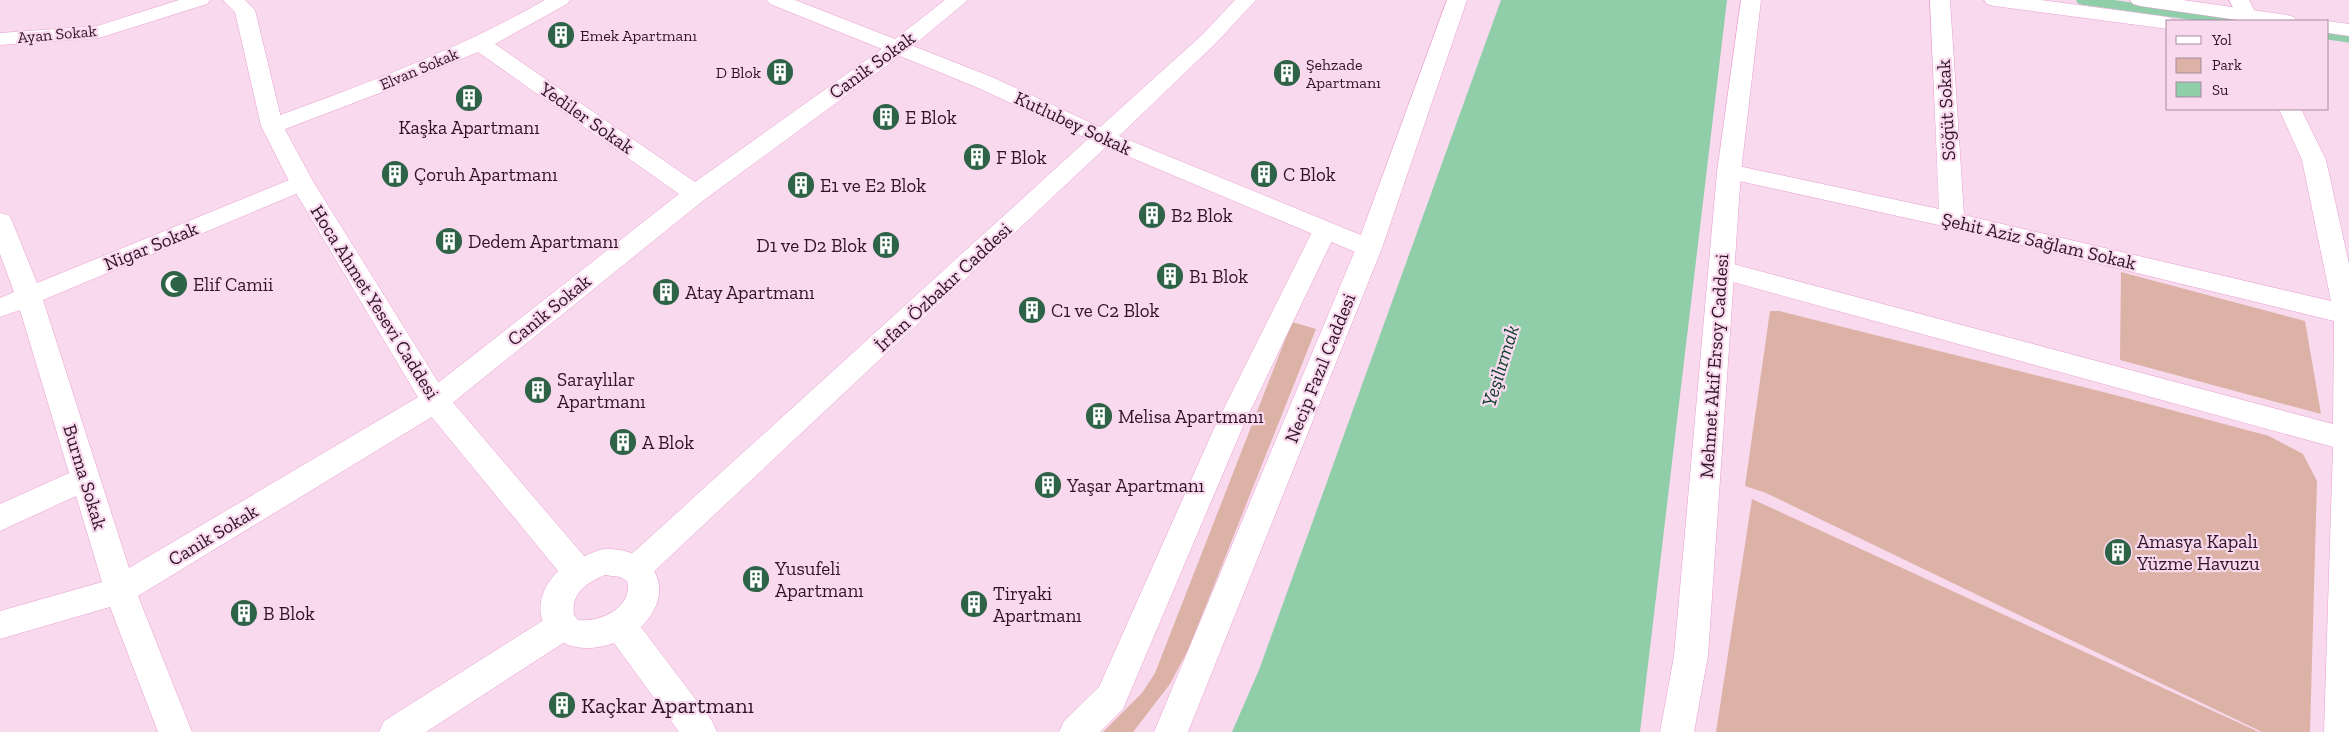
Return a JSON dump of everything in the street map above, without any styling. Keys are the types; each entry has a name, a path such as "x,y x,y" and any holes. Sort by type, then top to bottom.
{"street":[{"name":"Ayan Sokak","path":"0,39 99,32 200,0"},
{"name":"Elvan Sokak","path":"272,126 413,74 479,43 560,0"},
{"name":"Kutlubey Sokak","path":"777,0 990,84 1102,137 1369,248"},
{"name":"Canik Sokak","path":"0,625 120,590 435,401 695,194 899,47 958,0"},
{"name":"İrfan Özbakır Caddesi","path":"636,569 1209,39 1246,0"},
{"name":"Necip Fazıl Caddesi","path":"1171,732 1369,248 1457,0"},
{"name":"Mehmet Akif Ersoy Caddesi","path":"1677,732 1691,656 1729,172 1751,0"},
{"name":"Söğüt Sokak","path":"1940,0 1952,220"},
{"path":"1994,0 2166,23"},
{"path":"2138,0 2243,8 2284,20"},
{"name":"Hoca Ahmet Yesevi Caddesi","path":"245,3 272,126 302,184 435,401 579,573"},
{"path":"2329,27 2349,30"},
{"name":"Yediler Sokak","path":"479,43 695,194"},
{"path":"2329,44 2349,48"},
{"path":"2290,110 2314,160 2348,314 2346,695 2341,732"},
{"name":"Şehit Aziz Sağlam Sokak","path":"1729,172 1952,220 2348,314"},
{"name":"Nigar Sokak","path":"0,308 302,184"},
{"name":"Burma Sokak","path":"0,221 29,296 120,590 175,732"},
{"path":"1076,732 1111,698 1230,424 1325,230"},
{"path":"1722,270 2346,439"},
{"path":"0,518 86,478"},
{"path":"604,562 627,564 636,569 643,578 645,590 641,602 633,615 620,625 594,635 570,632 562,626 557,616 556,605 560,593 579,573 604,562"},
{"path":"620,625 700,732"},
{"path":"396,732 562,626"}],"green space":[{"path":"2121,272 2305,321 2321,414 2120,360"},
{"path":"1770,311 1779,311 2111,394 2269,436 2303,454 2317,481 2310,732 2262,732 1766,493 1745,486"},
{"path":"1292,322 1316,329 1189,648 1170,684 1133,732 1103,732 1142,693 1155,673"},
{"path":"1752,499 2259,732 1716,732"}],"water":[{"name":"Yeşilırmak","path":"1501,0 1727,0 1640,732 1232,732 1259,670"}],"waterway":[{"path":"2081,0 2225,20"},
{"path":"2329,35 2349,38"}],"place":[{"name":"Emek Apartmanı","path":"561,35"},
{"name":"D Blok","path":"780,72"},
{"name":"Şehzade Apartmanı","path":"1287,73"},
{"name":"Kaşka Apartmanı","path":"469,98"},
{"name":"E Blok","path":"886,117"},
{"name":"F Blok","path":"977,157"},
{"name":"Çoruh Apartmanı","path":"395,174"},
{"name":"C Blok","path":"1264,174"},
{"name":"E1 ve E2 Blok","path":"801,185"},
{"name":"B2 Blok","path":"1152,215"},
{"name":"Dedem Apartmanı","path":"449,241"},
{"name":"D1 ve D2 Blok","path":"886,245"},
{"name":"B1 Blok","path":"1170,276"},
{"name":"Elif Camii","path":"174,284"},
{"name":"Atay Apartmanı","path":"666,292"},
{"name":"C1 ve C2 Blok","path":"1032,310"},
{"name":"Saraylılar Apartmanı","path":"538,390"},
{"name":"Melisa Apartmanı","path":"1099,416"},
{"name":"A Blok","path":"623,442"},
{"name":"Yaşar Apartmanı","path":"1048,485"},
{"name":"Amasya Kapalı Yüzme Havuzu","path":"2118,552"},
{"name":"Yusufeli Apartmanı","path":"756,579"},
{"name":"Tiryaki Apartmanı","path":"974,604"},
{"name":"B Blok","path":"244,613"},
{"name":"Kaçkar Apartmanı","path":"562,705"}]}
